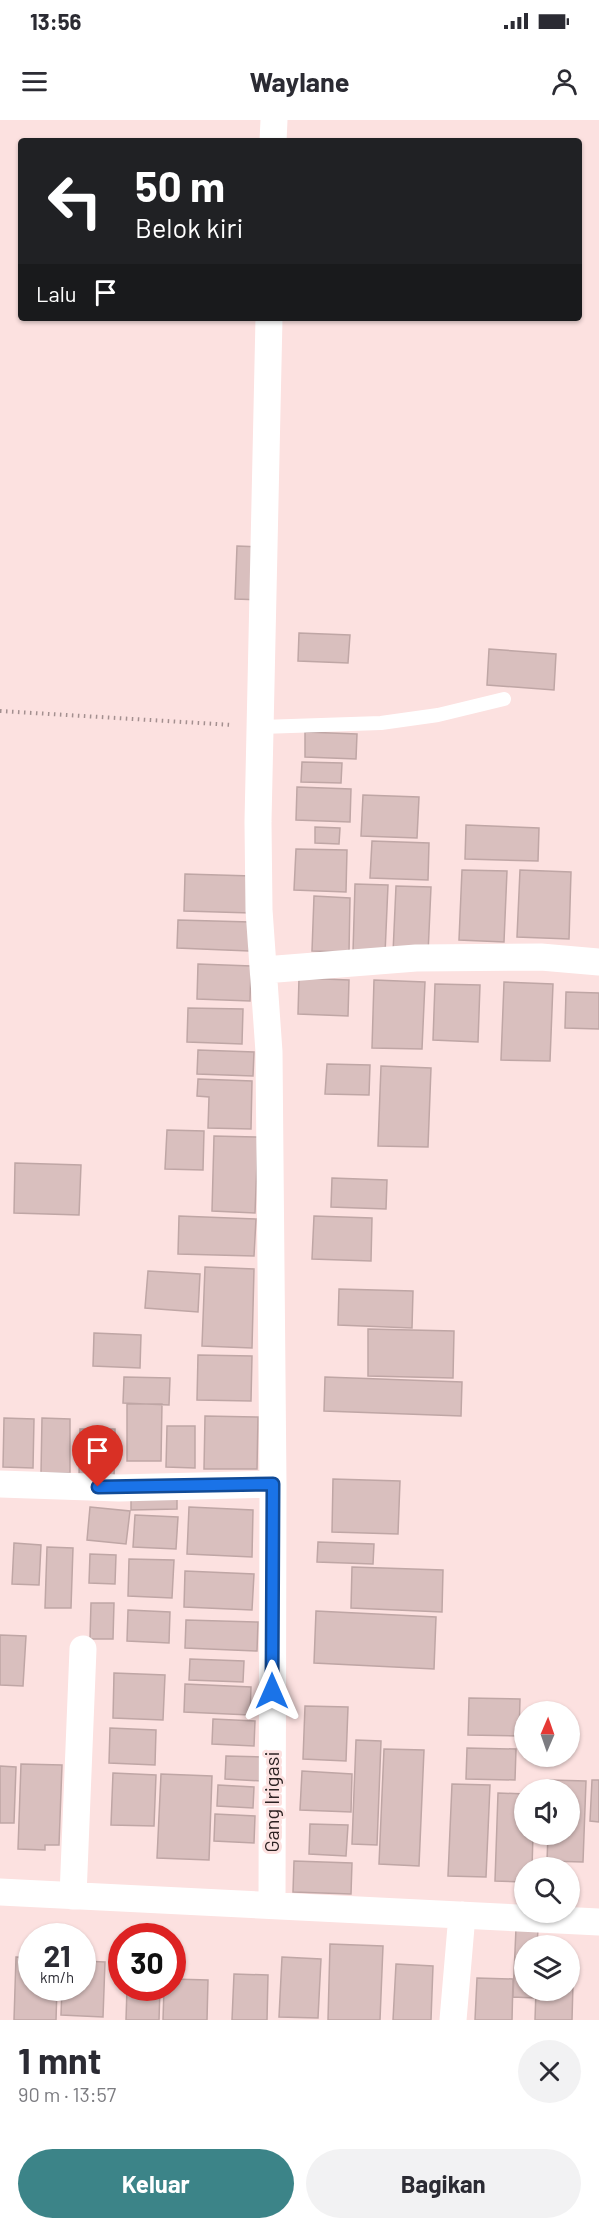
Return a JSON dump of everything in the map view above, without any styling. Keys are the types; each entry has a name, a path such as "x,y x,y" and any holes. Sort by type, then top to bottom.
{"street":[{"path":"273,138 274,120"},
{"name":"Gang Irigasi","path":"269,321 258,822 259,910 269,1052 273,1484 272,1905"},
{"path":"264,970 416,957 541,957 599,962"},
{"path":"0,1484 119,1488 273,1484"},
{"path":"73,1896 83,1649"},
{"path":"0,1892 599,1922"},
{"path":"453,2020 462,1915"}],"lane":[{"path":"261,727 381,723 438,715 504,699"}],"path":[{"path":"0,711 261,727"}],"building":[{"path":"237,546 263,547 261,600 235,599"},
{"path":"299,633 350,635 348,663 298,661"},
{"path":"489,649 556,654 554,690 487,685"},
{"path":"305,732 357,734 356,759 305,757"},
{"path":"302,762 342,763 341,783 301,782"},
{"path":"297,787 351,789 350,822 296,820"},
{"path":"363,795 419,797 417,838 361,836"},
{"path":"466,825 539,828 538,861 465,859"},
{"path":"315,827 340,828 339,844 315,843"},
{"path":"372,841 429,843 428,880 370,878"},
{"path":"296,849 347,850 346,892 294,890"},
{"path":"462,870 507,871 504,942 459,940"},
{"path":"520,870 571,872 569,939 517,937"},
{"path":"185,874 252,876 251,913 184,911"},
{"path":"355,884 388,885 385,954 353,952"},
{"path":"396,886 431,887 428,954 393,953"},
{"path":"314,896 350,898 349,952 312,951"},
{"path":"178,920 250,922 249,951 177,948"},
{"path":"198,964 251,966 250,1001 197,999"},
{"path":"299,978 349,980 348,1016 298,1014"},
{"path":"374,980 425,982 422,1049 372,1048"},
{"path":"504,982 553,984 550,1061 501,1060"},
{"path":"435,984 480,985 478,1042 433,1040"},
{"path":"566,992 599,993 599,1029 565,1028"},
{"path":"188,1008 243,1009 242,1044 187,1042"},
{"path":"198,1050 254,1052 253,1076 197,1074"},
{"path":"327,1064 370,1065 369,1095 325,1094"},
{"path":"381,1066 431,1068 428,1147 378,1146"},
{"path":"198,1079 252,1081 251,1129 208,1128 209,1097 197,1096"},
{"path":"167,1130 204,1131 203,1170 165,1169"},
{"path":"214,1136 258,1137 255,1213 212,1211"},
{"path":"15,1163 81,1165 79,1215 14,1213"},
{"path":"332,1178 387,1180 386,1209 331,1207"},
{"path":"179,1216 256,1219 254,1256 178,1254"},
{"path":"314,1216 372,1218 371,1261 312,1259"},
{"path":"205,1267 254,1269 252,1348 202,1346"},
{"path":"148,1271 200,1274 198,1312 145,1308"},
{"path":"339,1289 413,1291 412,1328 338,1325"},
{"path":"368,1329 454,1331 453,1378 368,1376"},
{"path":"94,1333 141,1335 140,1368 93,1366"},
{"path":"198,1355 252,1356 251,1401 197,1400"},
{"path":"124,1377 170,1378 169,1405 123,1403"},
{"path":"325,1377 462,1382 461,1416 324,1411"},
{"path":"127,1404 162,1404 161,1461 127,1461"},
{"path":"205,1416 258,1417 257,1469 204,1469"},
{"path":"4,1418 34,1419 33,1468 3,1467"},
{"path":"42,1418 70,1419 70,1473 41,1473"},
{"path":"167,1426 195,1426 195,1468 166,1467"},
{"path":"80,1429 115,1429 114,1478 79,1477"},
{"path":"333,1479 400,1481 398,1534 332,1532"},
{"path":"177,1492 177,1509 131,1510 131,1493"},
{"path":"90,1507 130,1511 126,1544 87,1540"},
{"path":"189,1507 253,1510 252,1557 187,1554"},
{"path":"135,1515 178,1517 176,1549 133,1547"},
{"path":"318,1542 374,1544 373,1564 317,1562"},
{"path":"14,1543 41,1545 39,1585 12,1584"},
{"path":"47,1547 73,1548 71,1608 45,1608"},
{"path":"90,1554 116,1555 115,1584 89,1583"},
{"path":"129,1559 174,1560 172,1598 128,1596"},
{"path":"352,1567 443,1570 442,1612 351,1608"},
{"path":"185,1571 254,1574 252,1610 184,1607"},
{"path":"91,1603 114,1603 113,1639 90,1639"},
{"path":"128,1610 170,1612 169,1643 127,1641"},
{"path":"316,1611 436,1617 434,1669 314,1663"},
{"path":"186,1620 258,1622 257,1651 185,1648"},
{"path":"0,1635 26,1636 23,1686 0,1685"},
{"path":"190,1659 244,1661 243,1682 189,1680"},
{"path":"114,1673 165,1675 163,1720 113,1718"},
{"path":"185,1684 251,1687 250,1715 184,1712"},
{"path":"469,1698 520,1699 520,1701 514,1701 514,1736 468,1735"},
{"path":"305,1706 348,1707 346,1761 303,1759"},
{"path":"213,1719 255,1721 254,1746 212,1744"},
{"path":"110,1728 156,1730 155,1765 109,1763"},
{"path":"356,1740 381,1741 377,1845 352,1844"},
{"path":"467,1748 514,1749 514,1780 466,1779"},
{"path":"384,1749 424,1750 419,1866 379,1864"},
{"path":"226,1756 263,1757 261,1781 225,1779"},
{"path":"21,1764 62,1765 59,1845 45,1845 45,1850 18,1849"},
{"path":"0,1766 16,1767 14,1823 0,1823"},
{"path":"302,1771 352,1774 351,1812 300,1810"},
{"path":"113,1773 156,1775 154,1826 111,1825"},
{"path":"161,1774 212,1776 209,1860 157,1858"},
{"path":"592,1780 599,1780 599,1822 590,1821"},
{"path":"580,1781 586,1781 583,1862 580,1862 580,1857 547,1857 548,1845 580,1845"},
{"path":"452,1784 490,1785 486,1877 448,1876"},
{"path":"218,1785 254,1787 253,1808 217,1806"},
{"path":"498,1793 514,1794 514,1845 533,1845 532,1857 514,1857 514,1882 495,1881"},
{"path":"215,1814 255,1816 254,1843 214,1841"},
{"path":"310,1824 348,1825 346,1856 309,1854"},
{"path":"294,1861 352,1863 351,1894 293,1892"},
{"path":"516,1928 538,1929 538,1935 516,1935"},
{"path":"330,1944 383,1946 380,2020 328,2020"},
{"path":"16,1957 18,1957 18,2001 57,2001 56,2020 14,2020"},
{"path":"282,1957 321,1959 318,2018 279,2017"},
{"path":"96,1962 105,1962 103,2017 61,2015 62,2001 96,2001"},
{"path":"396,1964 433,1966 431,2020 393,2020"},
{"path":"234,1974 268,1975 267,2020 232,2020"},
{"path":"477,1978 513,1979 512,2020 475,2020"},
{"path":"186,1979 208,1980 207,2020 163,2020 164,2001 186,2001"},
{"path":"127,2001 160,2001 159,2020 126,2020"},
{"path":"536,2001 573,2001 572,2020 535,2020"}],"route":[{"path":"98,1487 273,1484 272,1691"}]}
